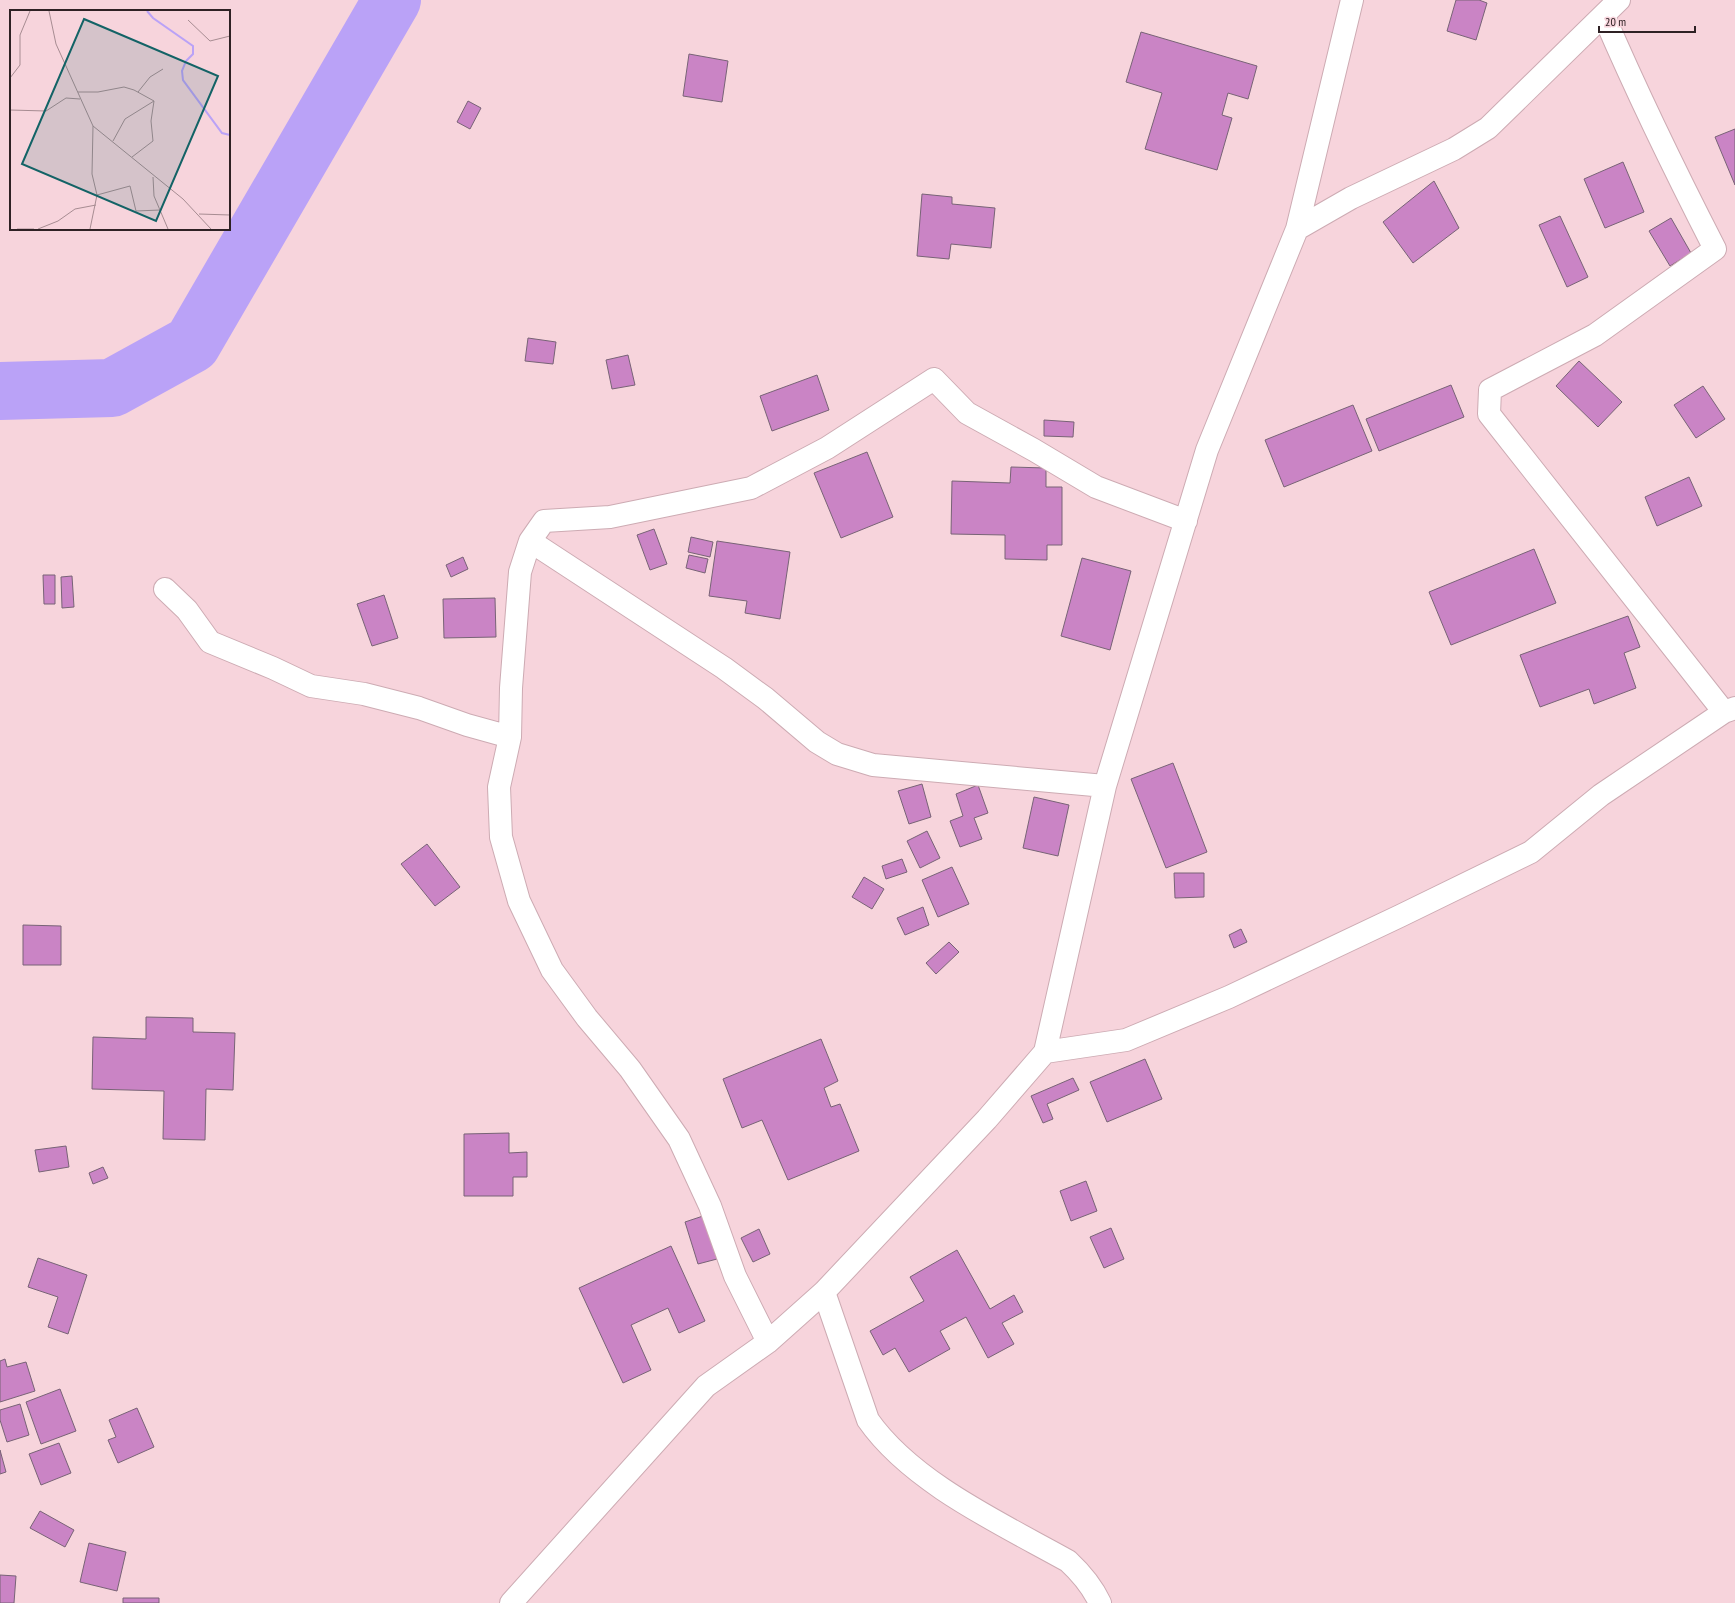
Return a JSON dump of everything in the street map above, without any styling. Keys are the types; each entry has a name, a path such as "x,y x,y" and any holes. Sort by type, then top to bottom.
{"street":[{"path":"511,1603 706,1386 768,1342 824,1292 987,1119 1045,1052 1105,786 1207,450 1297,229 1352,0"},
{"path":"1297,229 1351,198 1454,149 1488,128 1619,0"},
{"path":"1045,1052 1126,1040 1230,997 1531,852 1601,795 1730,710 1489,414 1490,390 1595,335 1715,249 1649,116 1604,16"},
{"path":"768,1342 736,1276 710,1206 679,1139 630,1069 587,1018 552,970 519,901 501,837 499,788 510,737 511,688 520,572 530,541 544,521 610,517 751,488 827,448 934,379 967,413 1034,450 1096,487 1186,521"},
{"path":"530,541 724,668 765,698 817,742 837,754 873,765 1105,786"},
{"path":"165,589 187,610 210,642 273,668 311,686 364,694 412,706 467,725 510,737"},
{"path":"824,1292 868,1420 879,1435 935,1484 1068,1561 1082,1574 1094,1590 1100,1603"}],"building":[{"path":"1456,0 1479,0 1487,3 1476,40 1447,31"},
{"path":"1141,32 1257,66 1248,99 1228,93 1222,115 1232,118 1217,170 1145,149 1162,93 1126,82"},
{"path":"689,54 728,61 722,102 683,96"},
{"path":"468,101 481,108 470,129 457,122"},
{"path":"1735,129 1735,185 1715,137"},
{"path":"1623,162 1644,212 1605,228 1584,179"},
{"path":"1434,181 1459,228 1413,263 1383,222"},
{"path":"922,194 952,197 952,204 995,208 991,248 951,244 949,259 917,256"},
{"path":"1560,216 1588,277 1567,287 1539,225"},
{"path":"1671,218 1691,253 1670,266 1649,231"},
{"path":"528,338 556,342 553,364 525,361"},
{"path":"628,355 635,385 612,389 606,360"},
{"path":"1579,361 1622,402 1598,427 1556,386"},
{"path":"817,375 829,410 772,431 760,396"},
{"path":"1451,385 1464,417 1379,451 1366,419"},
{"path":"1703,386 1725,419 1696,438 1674,405"},
{"path":"1353,405 1372,451 1284,487 1265,440"},
{"path":"1044,420 1074,422 1073,437 1044,436"},
{"path":"867,452 893,517 841,538 814,473"},
{"path":"1011,467 1046,468 1046,487 1062,487 1062,545 1047,545 1047,560 1005,559 1005,535 951,534 952,481 1010,483"},
{"path":"1689,477 1702,506 1657,526 1645,497"},
{"path":"654,529 667,564 650,570 637,535"},
{"path":"691,537 713,542 710,557 688,552"},
{"path":"717,541 790,552 780,619 745,613 747,601 709,596"},
{"path":"1534,549 1556,603 1451,645 1429,592"},
{"path":"689,555 708,559 705,573 686,568"},
{"path":"463,557 468,569 451,577 446,565"},
{"path":"1082,558 1131,571 1110,650 1061,636"},
{"path":"43,575 55,575 55,604 44,604"},
{"path":"72,576 74,607 62,608 61,577"},
{"path":"384,595 398,638 372,646 357,604"},
{"path":"495,598 496,637 444,638 443,599"},
{"path":"1628,616 1640,647 1624,653 1636,688 1594,704 1589,689 1540,707 1520,655"},
{"path":"1173,763 1207,852 1166,868 1131,779"},
{"path":"922,784 931,817 909,824 898,791"},
{"path":"978,785 988,813 974,818 982,839 960,847 950,821 963,816 956,794"},
{"path":"1034,797 1069,805 1058,856 1023,848"},
{"path":"927,831 940,858 920,868 907,841"},
{"path":"427,844 460,887 435,906 401,864"},
{"path":"902,859 907,872 886,879 882,866"},
{"path":"952,867 969,904 938,917 922,880"},
{"path":"1174,873 1204,873 1204,897 1175,898"},
{"path":"864,877 884,889 872,909 852,897"},
{"path":"923,907 929,925 905,935 897,918"},
{"path":"23,925 61,926 61,965 23,965"},
{"path":"1241,929 1247,942 1234,948 1229,935"},
{"path":"949,942 959,952 936,974 926,963"},
{"path":"146,1017 193,1018 193,1032 235,1033 233,1090 206,1089 205,1140 163,1139 164,1091 92,1089 93,1037 146,1039"},
{"path":"821,1039 838,1081 824,1088 831,1107 840,1104 859,1151 788,1180 762,1120 742,1128 723,1079"},
{"path":"1145,1059 1162,1099 1107,1122 1090,1082"},
{"path":"1073,1078 1079,1090 1047,1104 1053,1119 1043,1123 1031,1096"},
{"path":"509,1133 509,1153 527,1152 527,1177 513,1177 513,1196 464,1196 464,1134"},
{"path":"66,1146 69,1167 39,1172 35,1150"},
{"path":"103,1167 108,1178 93,1184 89,1173"},
{"path":"1086,1181 1097,1211 1071,1221 1060,1191"},
{"path":"703,1216 717,1259 698,1264 685,1222"},
{"path":"1111,1228 1124,1259 1104,1268 1090,1237"},
{"path":"759,1229 770,1254 753,1262 741,1238"},
{"path":"671,1246 705,1321 679,1333 668,1308 631,1325 651,1370 623,1383 579,1288"},
{"path":"957,1250 990,1309 1014,1295 1023,1312 1002,1323 1014,1344 988,1358 966,1317 940,1331 950,1349 909,1372 895,1348 883,1355 870,1331 924,1301 910,1277"},
{"path":"38,1258 87,1275 68,1334 48,1327 58,1297 28,1287"},
{"path":"5,1359 7,1367 26,1362 35,1391 0,1402 0,1361"},
{"path":"60,1389 76,1431 41,1444 26,1402"},
{"path":"20,1404 29,1435 7,1442 0,1420 0,1410"},
{"path":"137,1408 154,1447 118,1463 108,1440 116,1437 109,1420"},
{"path":"59,1443 71,1473 41,1485 29,1454"},
{"path":"0,1450 6,1472 0,1474"},
{"path":"40,1511 74,1530 65,1547 30,1528"},
{"path":"89,1543 126,1552 117,1591 80,1582"},
{"path":"0,1575 16,1576 14,1603 0,1603"},
{"path":"123,1598 159,1598 159,1603 123,1603"}],"waterway":[{"path":"0,391 112,388 192,344 392,0"}]}
